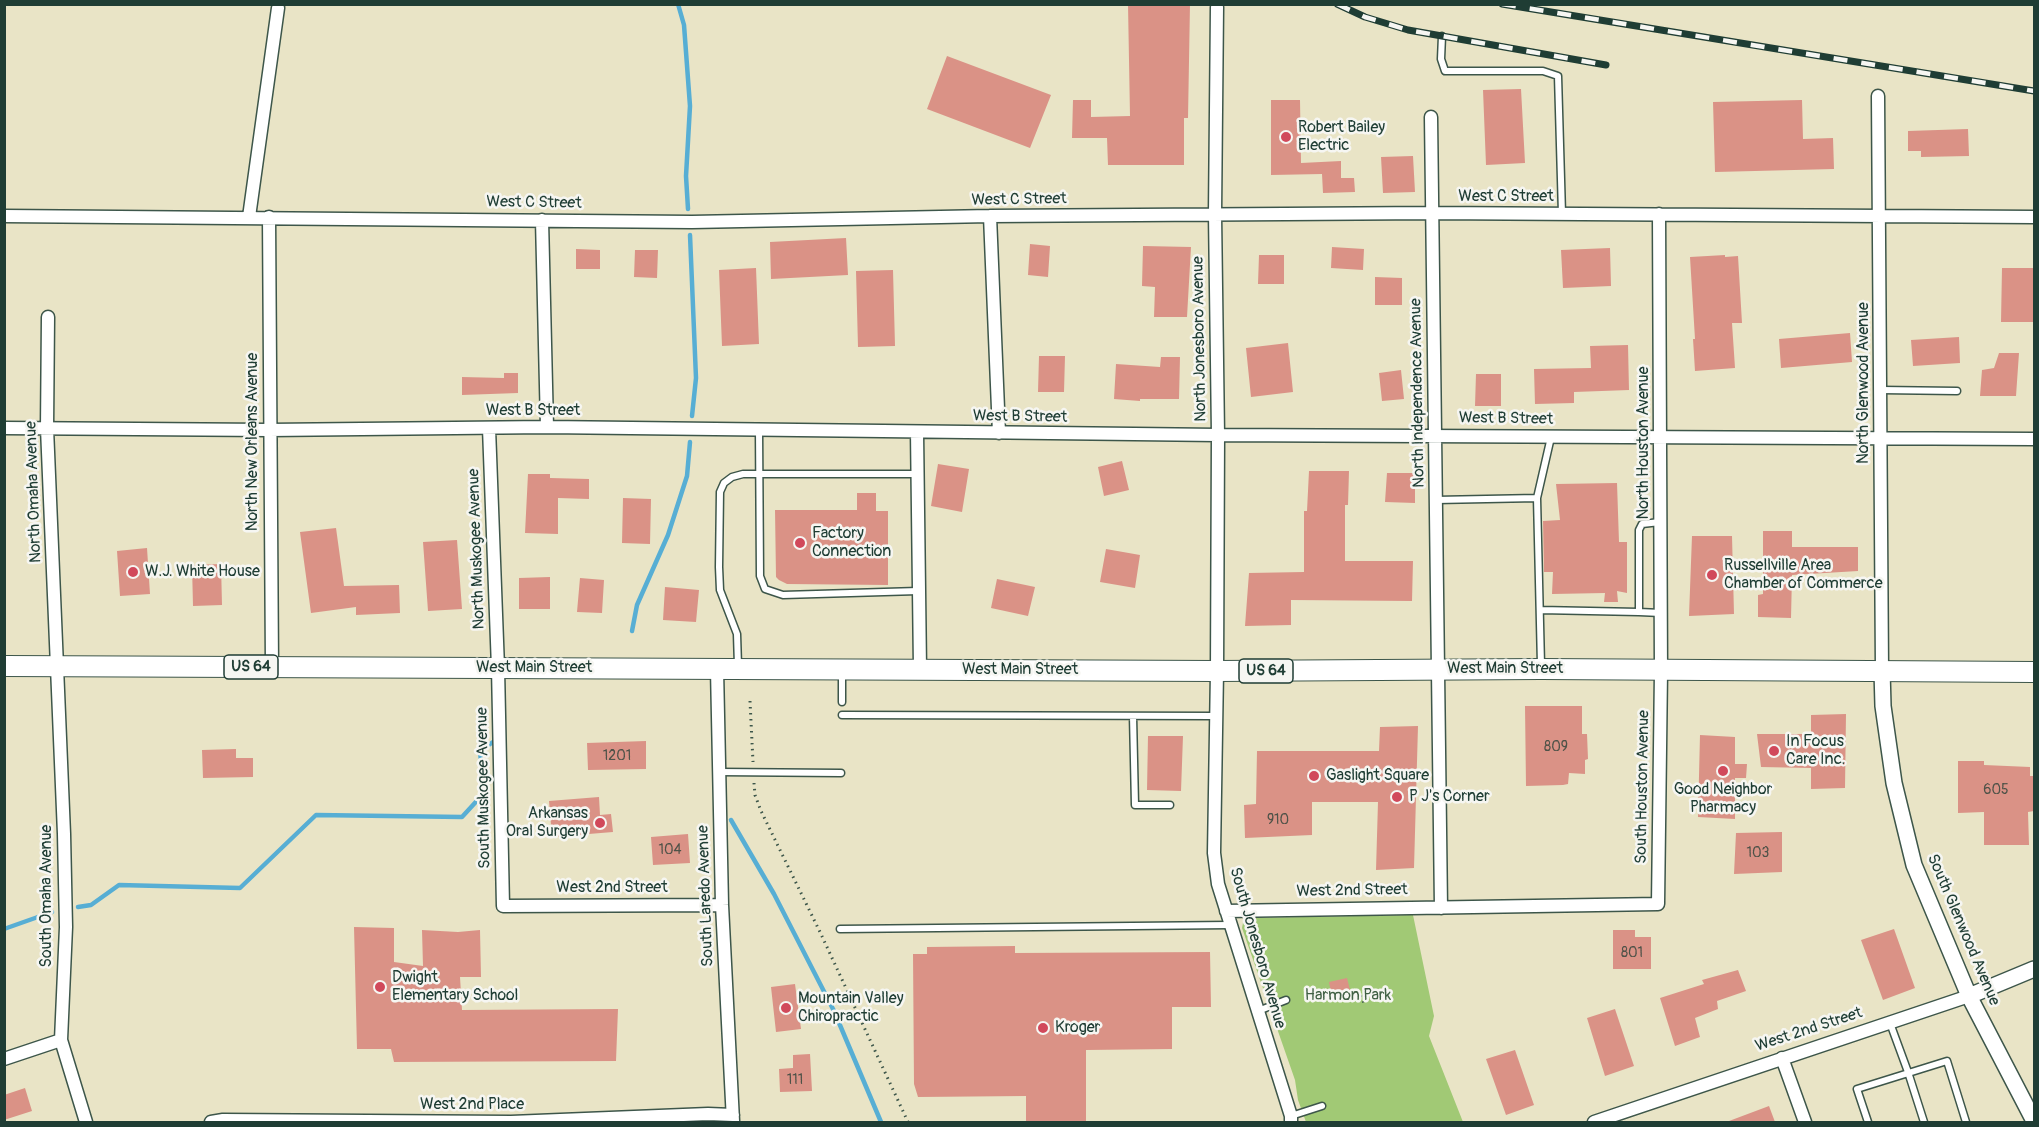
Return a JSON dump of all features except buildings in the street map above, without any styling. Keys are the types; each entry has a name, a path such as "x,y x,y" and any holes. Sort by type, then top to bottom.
{"main road":[{"name":"West Main Street","path":"4,666 2034,672"}],"street":[{"name":"North Jonesboro Avenue","path":"1217,7 1215,214 1218,435 1217,671"},
{"path":"249,218 278,8"},
{"name":"North Glenwood Avenue","path":"1878,96 1882,670"},
{"name":"North Independence Avenue","path":"1431,117 1441,908"},
{"name":"West C Street","path":"4,216 692,222 990,216 1432,213 2034,217"},
{"name":"North Houston Avenue","path":"1659,214 1661,671"},
{"path":"990,216 999,433"},
{"name":"North New Orleans Avenue","path":"269,217 272,667"},
{"path":"542,220 547,427"},
{"name":"North Omaha Avenue","path":"48,317 47,428 58,667"},
{"name":"West B Street","path":"4,428 269,430 547,427 1218,435 2034,439"},
{"name":"North Muskogee Avenue","path":"489,428 498,668"},
{"path":"917,432 920,669"},
{"name":"South Omaha Avenue","path":"58,667 66,927 61,1040 86,1122"},
{"name":"South Muskogee Avenue","path":"498,668 503,906"},
{"name":"South Laredo Avenue","path":"717,669 722,905 733,1119"},
{"name":"South Glenwood Avenue","path":"1882,670 1883,706 1894,783 1914,865 1969,996 2034,1121"},
{"name":"South Jonesboro Avenue","path":"1217,671 1214,853 1218,884 1291,1119"},
{"name":"South Houston Avenue","path":"1658,904 1661,671"},
{"name":"West 2nd Street","path":"1226,911 1658,904"},
{"name":"West 2nd Street","path":"503,906 722,905"},
{"name":"West 2nd Street","path":"1594,1122 1969,996 2034,969"},
{"path":"4,1059 61,1040"},
{"path":"1782,1058 1805,1122"},
{"name":"West 2nd Place","path":"211,1122 224,1120 511,1122 708,1114 733,1119"}],"lane":[{"path":"1442,36 1441,59 1445,71 1543,71 1558,76 1562,214"},
{"path":"1881,390 1957,391"},
{"path":"759,430 760,576 765,589 783,595 919,591"},
{"path":"1541,669 1537,498 1551,436"},
{"path":"738,669 737,634 720,590 720,492 724,483 732,477 743,474 918,474"},
{"path":"1436,500 1537,498"},
{"path":"1639,612 1639,530 1642,524 1660,522"},
{"path":"1540,610 1661,613"},
{"path":"842,669 842,702"},
{"path":"842,716 1216,716"},
{"path":"1133,716 1135,806 1170,805"},
{"path":"719,772 841,773"},
{"path":"840,929 1230,925"},
{"path":"1258,1011 1286,1000"},
{"path":"1890,1023 1924,1122"},
{"path":"1868,1122 1857,1089 1947,1061 1966,1122"},
{"path":"1291,1119 1322,1106"}],"path":[{"path":"750,701 755,795 761,811 908,1122"},
{"path":"1332,998 1360,994 1364,1003"}],"green space":[{"name":"Harmon Park","path":"1413,915 1434,1016 1429,1036 1463,1122 1306,1122 1298,1100 1295,1080 1242,928 1243,923 1249,918"}],"waterway":[{"path":"678,4 684,25 690,106 686,176 688,209"},
{"path":"690,235 696,378 692,416"},
{"path":"632,631 637,605 668,535 687,476 690,442"},
{"path":"78,907 91,905 119,885 240,888 316,815 462,817 484,793 480,751 493,742"},
{"path":"731,820 774,894 834,1011 881,1122"},
{"path":"4,929 52,912"}],"railway":[{"path":"1337,4 1365,17 1408,30 1606,65"},
{"path":"1502,4 2034,91"}],"place":[{"name":"Robert Bailey Electric","path":"1286,137"},
{"name":"Factory Connection","path":"800,543"},
{"name":"W.J. White House","path":"133,572"},
{"name":"Russellville Area Chamber of Commerce","path":"1712,575"},
{"name":"In Focus Care Inc.","path":"1774,751"},
{"name":"Good Neighbor Pharmacy","path":"1723,771"},
{"name":"Gaslight Square","path":"1314,776"},
{"name":"P J's Corner","path":"1397,797"},
{"name":"Arkansas Oral Surgery","path":"600,823"},
{"name":"Dwight Elementary School","path":"380,987"},
{"name":"Mountain Valley Chiropractic","path":"786,1008"},
{"name":"Kroger","path":"1043,1028"}]}
